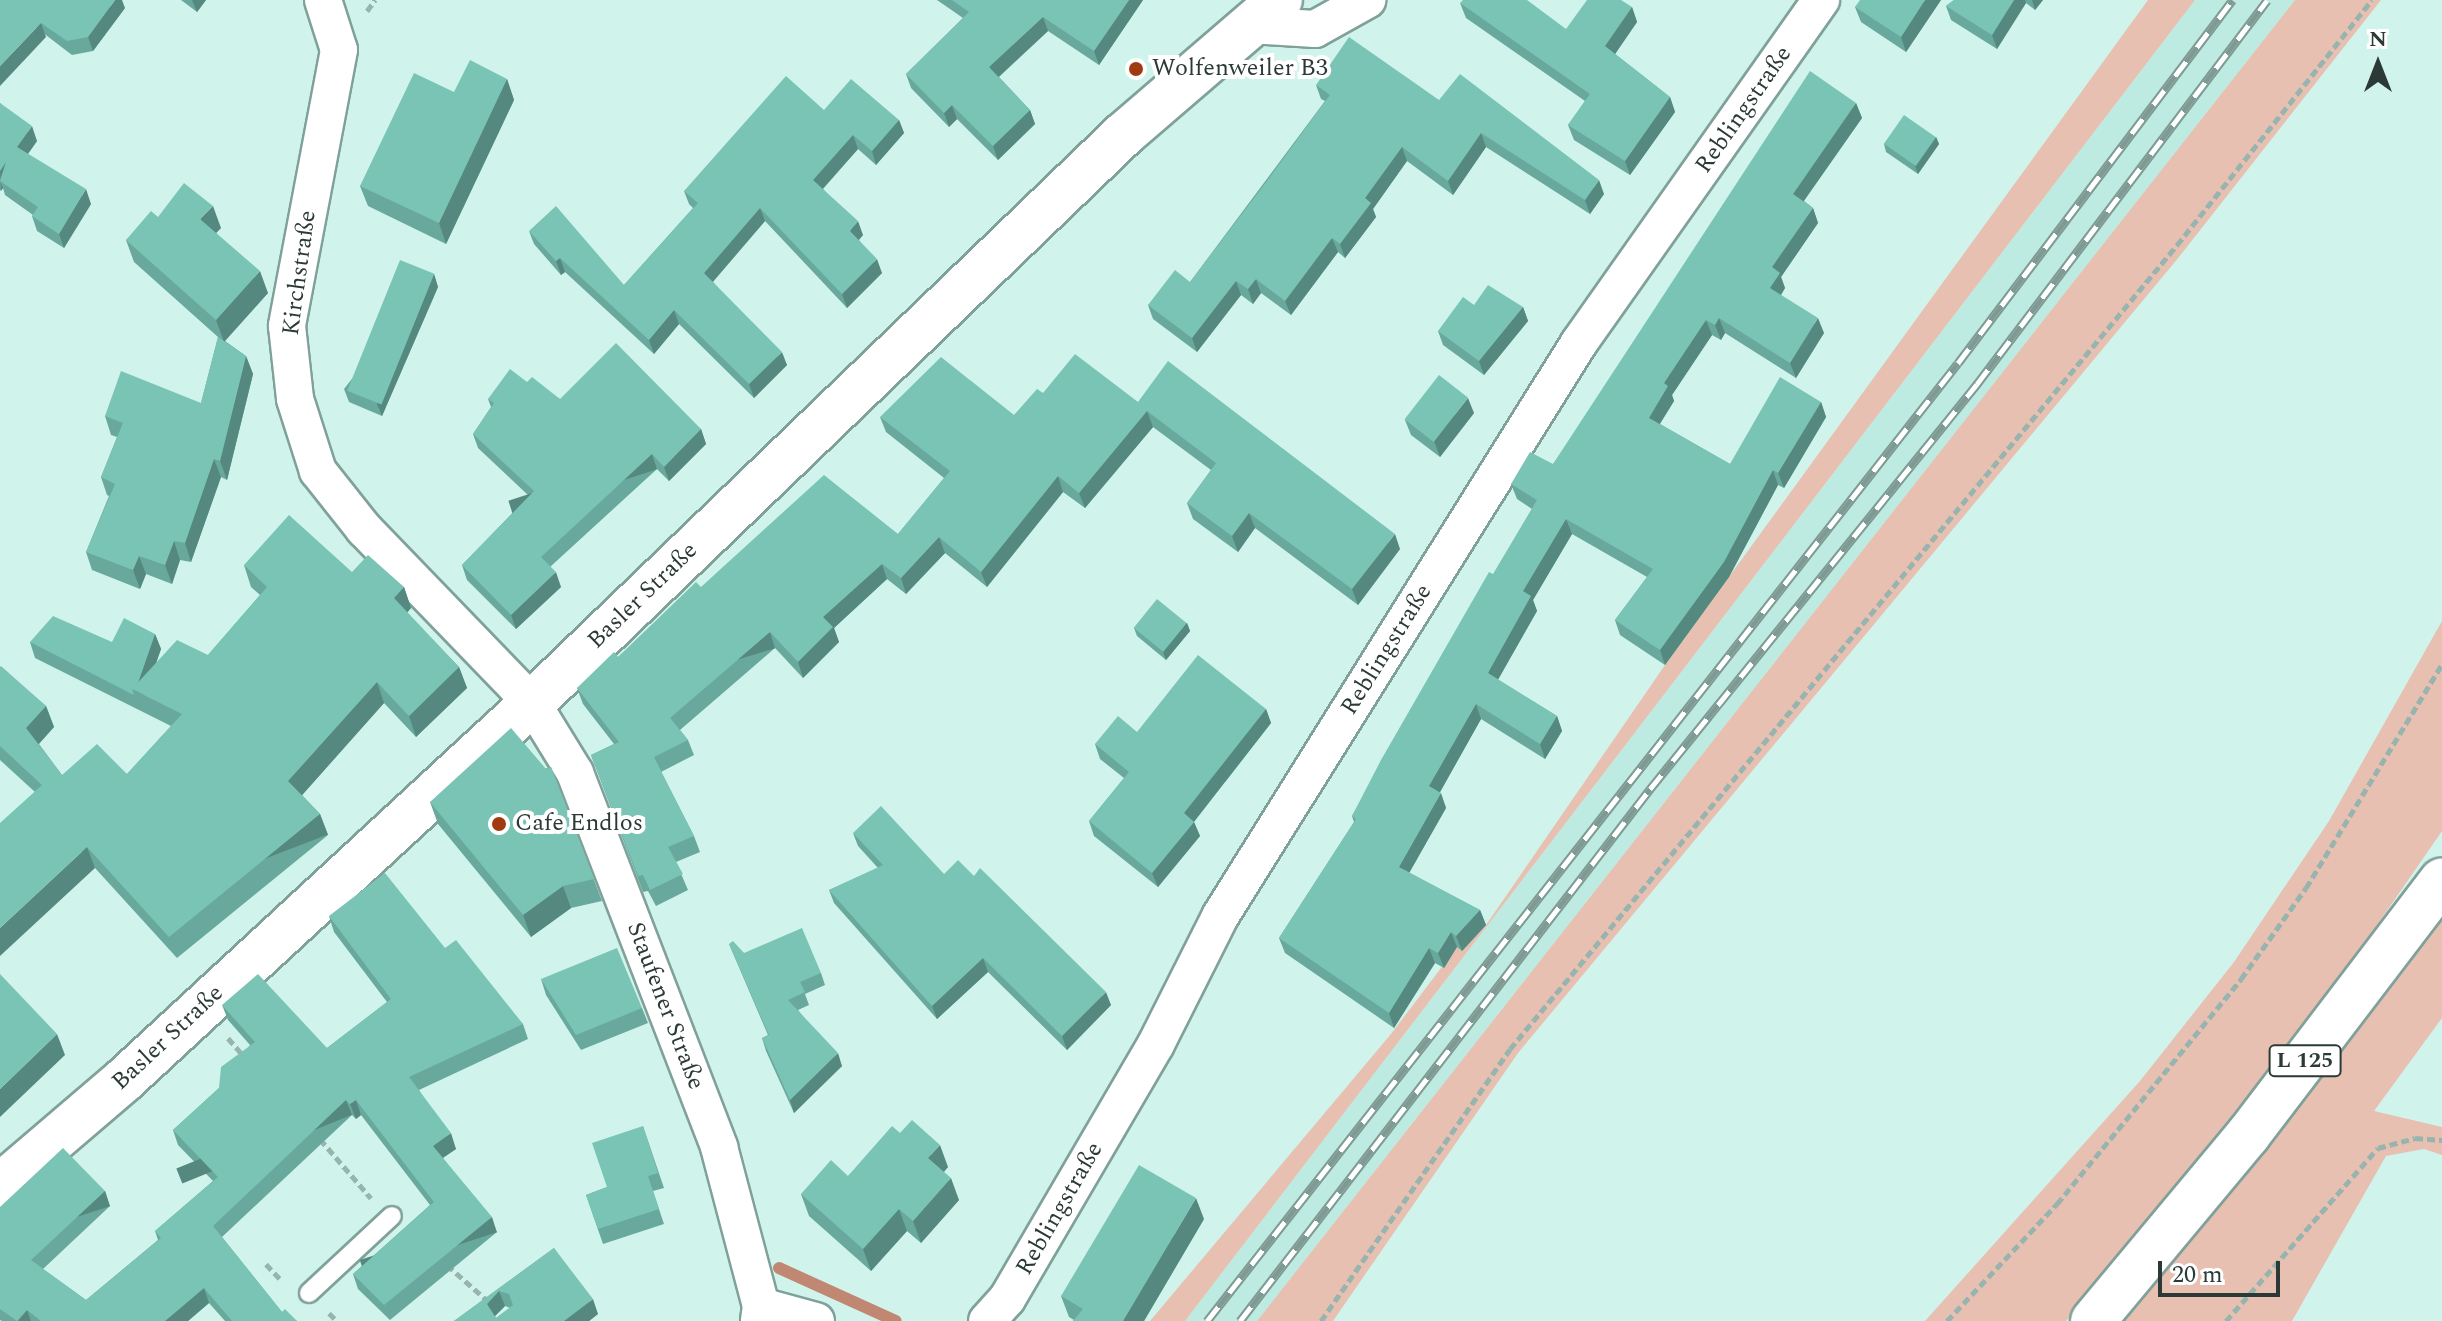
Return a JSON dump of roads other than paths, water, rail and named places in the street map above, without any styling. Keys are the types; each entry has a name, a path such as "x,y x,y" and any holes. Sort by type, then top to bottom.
{"main road":[{"name":"Basler Straße","path":"0,1186 201,1008 532,703 1123,135 1265,12"},
{"name":"L 125","path":"2093,1321 2248,1135 2442,880"}],"street":[{"name":"Kirchstraße","path":"323,0 339,50 287,326 295,399 318,471 364,529 532,703"},
{"path":"1265,12 1315,29 1367,0"},
{"name":"Reblingstraße","path":"987,1321 1007,1299 1156,1044 1221,915 1579,343 1821,0"},
{"name":"Staufener Straße","path":"532,703 575,773 719,1147 760,1314"},
{"path":"760,1314 816,1321"}],"lane":[{"path":"309,1293 392,1216"}],"waterway":[{"path":"779,1268 896,1321"}],"railway":[{"path":"1207,1321 1958,363 2233,0"},
{"path":"1240,1321 1650,789 1977,384 2267,0"}],"place":[{"name":"Wolfenweiler B3","path":"1136,69"},
{"name":"Cafe Endlos","path":"499,824"}]}
